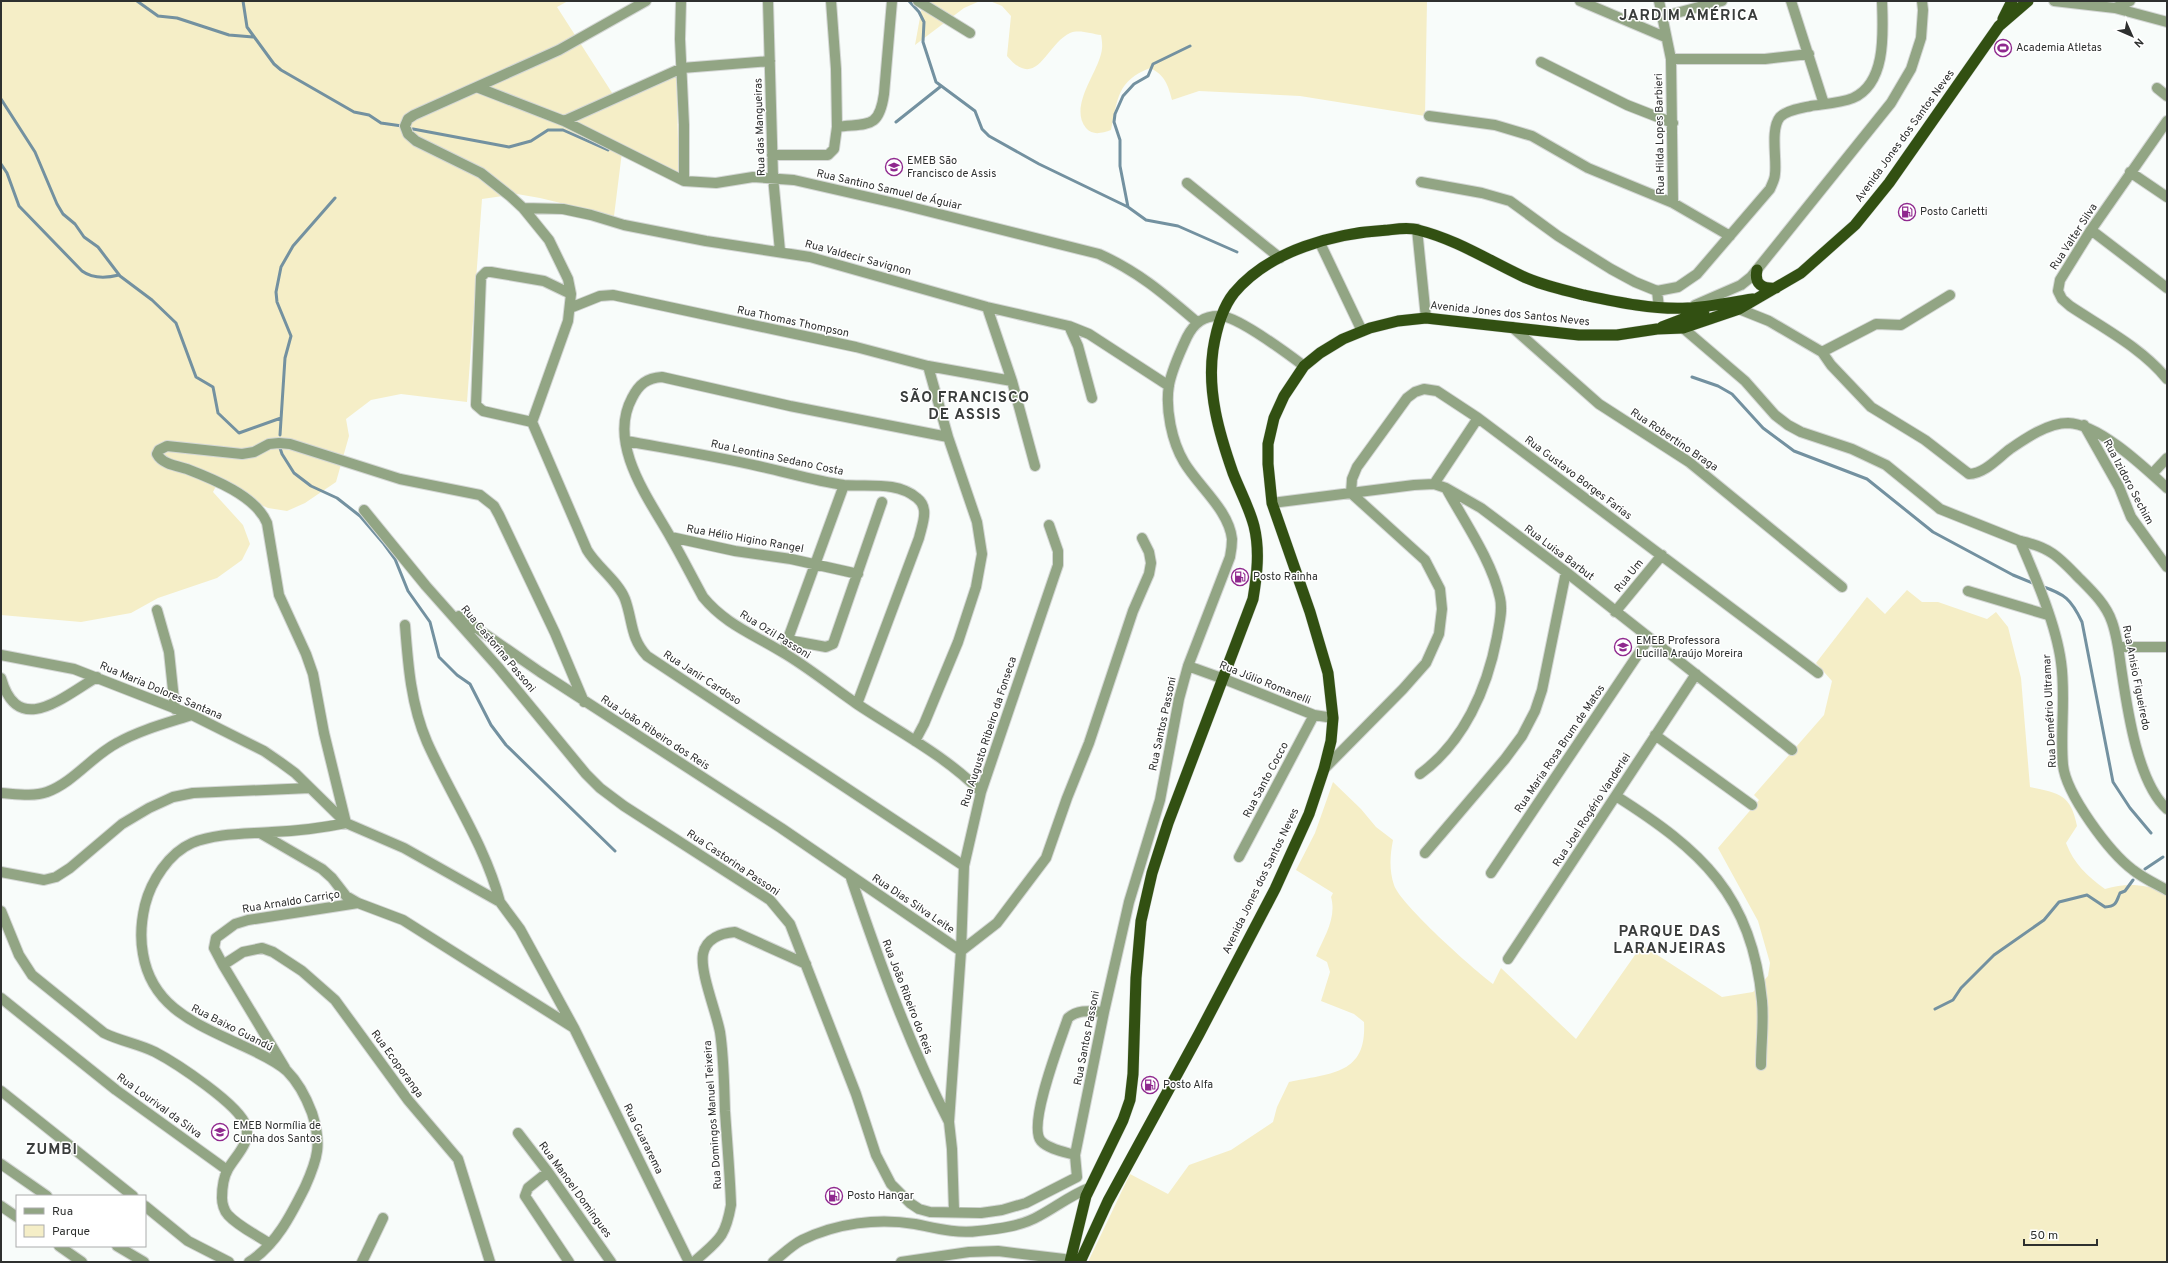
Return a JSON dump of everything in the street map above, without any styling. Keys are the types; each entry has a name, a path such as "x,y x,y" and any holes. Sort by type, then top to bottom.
{"highway":[{"path":"1999,26 2012,1"},
{"name":"Avenida Jones dos Santos Neves","path":"1080,1262 1108,1200 1199,1034 1274,889 1309,814 1324,769 1331,741 1333,718 1328,673 1310,612 1272,503 1268,464 1268,444 1274,418 1284,396 1304,366 1320,352 1362,331 1398,321 1426,318 1579,335 1617,335 1657,329 1683,328 1739,309 1801,273 1855,225 1888,183 1999,26 2028,1"},
{"path":"1066,1259 1091,1184 1123,1120 1130,1100 1133,1074 1136,978 1141,921 1152,873 1187,772 1224,679 1253,599 1258,570 1254,527 1233,473 1213,403 1210,382 1213,355 1222,316 1234,294 1264,267 1280,258 1320,243 1356,233 1416,229 1467,249 1524,277 1552,287 1587,295 1659,307 1687,308 1759,298"},
{"path":"1757,270 1756,278 1760,286 1776,288"},
{"path":"1657,329 1723,303"},
{"path":"1081,1213 1085,1221 1090,1224 1098,1225"}],"street":[{"path":"571,294 544,281 491,272 486,272 481,277 476,404 483,411 532,422 554,364 570,308 571,294 568,279 557,254 523,208 482,173 416,141 408,134 405,126 408,119 414,115 479,88 559,50 646,1"},
{"path":"681,1 684,181"},
{"name":"Rua das Mangueiras","path":"768,1 773,177 780,251"},
{"path":"772,154 828,155 834,149 837,127 836,69 831,1"},
{"path":"837,127 871,123 882,109 892,1"},
{"path":"918,1 970,33"},
{"path":"1580,1 1665,37"},
{"name":"Rua Hilda Lopes Barbieri","path":"1659,1 1665,37 1671,59 1674,203 1730,236"},
{"path":"1791,1 1824,104"},
{"path":"1421,182 1482,193 1510,201 1558,236 1635,282 1658,291 1678,287 1697,274 1770,189 1775,175 1775,126 1779,118 1785,113 1853,98 1864,91 1874,78 1880,57 1883,34 1882,1"},
{"path":"1723,303 1757,270 1891,103 1911,69 1921,38 1923,10 1922,1"},
{"path":"2054,1 2115,8 2167,22"},
{"path":"2115,8 2130,1"},
{"path":"1661,17 1716,2"},
{"path":"1671,59 1765,59 1809,54"},
{"path":"564,121 682,68 770,61"},
{"path":"1541,62 1627,105 1673,123"},
{"name":"Rua Santino Samuel de Águiar","path":"479,88 564,121 684,181 716,183 753,177 773,177 840,190 1099,254 1125,266 1147,281 1197,322"},
{"path":"2157,88 2167,96"},
{"path":"1429,116 1515,130 1532,136 1588,168 1674,203"},
{"name":"Rua Valter Silva","path":"2167,121 2130,172 2092,230 2060,280 2058,290 2062,299 2142,354 2157,367 2167,379"},
{"path":"2130,172 2167,197"},
{"path":"1187,183 1280,258"},
{"name":"Rua Valdecir Savignon","path":"523,208 564,209 591,214 624,225 706,242 780,251 843,266 987,307 1069,326 1089,334 1169,386"},
{"path":"1416,229 1426,318"},
{"path":"2092,230 2167,288"},
{"path":"1320,243 1362,331"},
{"path":"1687,308 1741,285"},
{"path":"1658,291 1659,307"},
{"name":"Rua Thomas Thompson","path":"570,308 600,296 613,295 780,332 856,347 928,366 1012,381"},
{"path":"1822,352 1876,324 1901,325 1950,295"},
{"path":"987,307 1012,381 1035,466"},
{"path":"1739,309 1769,321 1822,352 1831,365 1871,407 1925,440 1969,474 1981,470 2021,441 2045,428 2067,423 2084,426 2102,435 2152,474 2167,488"},
{"path":"1197,322 1207,318 1222,316 1249,328 1304,366"},
{"name":"Rua Santos Passoni","path":"1077,1177 1075,1155 1104,1012 1129,902 1160,800 1179,699 1188,666 1230,557 1232,539 1222,513 1184,463 1177,449 1168,405 1169,386 1180,353 1197,322"},
{"path":"1069,326 1078,346 1092,398"},
{"name":"Rua Robertino Braga","path":"1512,327 1599,404 1689,462 1842,587"},
{"path":"1683,328 1745,381 1775,415 1788,425 1801,432 1852,449 1886,465 1940,509 2020,541"},
{"path":"916,741 958,642 976,587 982,554 977,522 948,437 928,366"},
{"name":"Rua Ozil Passoni","path":"948,437 790,406 662,377 652,378 643,382 636,390 627,406 624,418 629,459 638,481 671,537 703,597 716,612 783,652 857,704 916,741 965,776 981,792"},
{"name":"Rua Gustavo Borges Farias","path":"1351,493 1352,479 1358,467 1407,398 1415,392 1424,389 1437,391 1478,418 1818,673"},
{"path":"1434,484 1478,418"},
{"name":"Rua Janir Cardoso","path":"532,422 586,550 599,568 616,584 624,597 634,638 647,656 964,866"},
{"name":"Rua Izidoro Sechim","path":"2084,426 2119,487 2131,518 2167,567"},
{"name":"Rua Leontina Sedano Costa","path":"626,441 728,459 844,485 870,484 901,490 916,497 924,508 924,518 919,538 857,704"},
{"path":"346,823 324,732 312,674 306,654 279,595 267,523 258,507 238,494 188,470 162,460 157,454 163,447 196,448 242,454 279,443 400,479 470,492 488,499 499,515 555,633 584,702"},
{"path":"2152,474 2167,458"},
{"name":"Rua Luisa Barbut","path":"1272,503 1434,484 1446,488 1481,508 1566,572 1792,750"},
{"path":"783,652 844,485"},
{"path":"1420,774 1444,754 1480,695 1492,665 1502,612 1496,580 1446,488"},
{"path":"1324,769 1403,689 1426,663 1438,634 1442,609 1440,589 1425,560 1351,493"},
{"path":"788,640 826,647 833,644 882,502"},
{"name":"Rua Castorina Passoni","path":"364,510 426,586 446,607 590,779 624,806 770,900 790,924 856,1094 876,1155 891,1184 910,1203 919,1209 930,1212 980,1212 1002,1210 1026,1203 1077,1177"},
{"name":"Rua Augusto Ribeiro da Fonseca","path":"954,1211 949,1122 961,951 964,866 981,792 1058,565 1058,552 1049,525"},
{"name":"Rua Hélio Higino Rangel","path":"671,537 858,574"},
{"path":"961,951 997,923 1046,858 1067,798 1089,743 1133,611 1149,574 1149,552 1142,538"},
{"name":"Rua Demétrio Ultramar","path":"2020,541 2035,577 2062,662 2063,702 2061,741 2063,767 2070,788 2084,814 2132,870 2167,890"},
{"name":"Rua Anisio Figueiredo","path":"2020,541 2048,549 2091,590 2106,609 2112,622 2118,647 2124,688 2147,782 2160,803 2167,809"},
{"name":"Rua Um","path":"1615,612 1662,555"},
{"path":"1425,853 1505,760 1522,736 1535,712 1542,690 1566,572"},
{"path":"1968,591 2048,615"},
{"name":"Rua João Ribeiro dos Reis","path":"446,607 584,702 781,828 851,878"},
{"path":"157,610 169,652 175,709"},
{"path":"405,625 411,686 427,741 493,875 500,902"},
{"name":"Rua Maria Rosa Brum de Matos","path":"1491,874 1649,638"},
{"path":"2118,647 2167,647"},
{"name":"Rua Maria Dolores Santana","path":"1,655 74,669 192,715 264,751 294,773 346,823 404,848 500,902 520,929 574,1028"},
{"name":"Rua Júlio Romanelli","path":"1188,666 1314,715 1333,718"},
{"name":"Rua Joel Rogério Vanderlei","path":"1508,959 1696,674"},
{"path":"1,678 7,697 12,703 18,707 35,709 55,701 97,677"},
{"path":"1,793 27,795 46,792 63,784 115,744 144,731 192,715"},
{"name":"Rua Santo Cocco","path":"1239,856 1314,715"},
{"path":"1655,735 1752,805"},
{"path":"1,872 44,880 56,877 70,868 122,824 149,808 173,797 193,793 310,788"},
{"path":"1616,796 1651,818 1699,857 1724,886 1741,916 1757,970 1762,1002 1761,1065"},
{"name":"Rua Baixo Guandú","path":"249,1262 259,1256 270,1244 291,1216 318,1155 317,1129 308,1103 300,1087 286,1070 260,1054 202,1027 181,1014 165,1001 153,986 146,968 141,943 142,919 146,899 169,860 181,849 194,842 232,834 260,833 346,823"},
{"path":"260,833 322,869 332,878 344,894 358,903 403,920 574,1028"},
{"name":"Rua Dias Silva Leite","path":"851,878 961,951"},
{"name":"Rua João Ribeiro do Reis","path":"851,878 880,963 918,1058 949,1122"},
{"name":"Rua Arnaldo Carriço","path":"286,1070 223,965 214,948 214,943 223,931 235,924 248,920 358,903"},
{"path":"1,911 19,956 32,975 104,1033 116,1039 154,1052 176,1064 200,1081 239,1114 246,1125 248,1134 245,1144 227,1170 222,1186 222,1201 226,1214 270,1244"},
{"name":"Rua Domingos Manuel Teixeira","path":"694,1262 723,1235 728,1225 731,1205 724,1069 719,1030 704,969 703,954 708,944 716,936 724,933 736,932 806,964"},
{"name":"Rua Ecoporanga","path":"223,965 243,952 262,948 273,952 302,971 335,1000 408,1100 458,1159 490,1262"},
{"name":"Rua Lourival da Silva","path":"1,998 116,1090 227,1170"},
{"path":"1075,1155 1047,1146 1041,1141 1039,1135 1039,1109 1068,1018 1074,1013 1082,1011 1104,1012"},
{"name":"Rua Guararema","path":"574,1028 689,1262"},
{"path":"1,1091 132,1195"},
{"name":"Rua Manoel Domingues","path":"518,1133 548,1172 611,1262"},
{"path":"1,1164 46,1195"},
{"path":"548,1172 528,1188 525,1196 569,1262"},
{"path":"1077,1177 1091,1184"},
{"path":"773,1262 801,1241 832,1228 861,1223 888,1222 951,1231 983,1231 1011,1226 1038,1217 1091,1184"},
{"path":"1,1206 16,1216"},
{"path":"146,1207 188,1241 229,1262"},
{"path":"362,1262 382,1218"},
{"path":"60,1247 82,1262"},
{"path":"119,1247 144,1262"},
{"path":"901,1262 927,1260 969,1252 998,1251 1066,1259"}],"green space":[{"path":"1,1 568,1 557,7 616,99 676,71 679,175 622,152 614,216 517,194 482,199 467,402 401,394 371,400 346,419 349,436 336,482 305,503 287,511 268,508 216,486 213,492 243,525 250,544 242,560 217,578 158,598 131,613 81,622 1,615"},
{"path":"923,1 980,1 964,8 915,45"},
{"path":"990,1 1427,1 1425,116 1300,96 1199,91 1172,100 1165,81 1159,74 1150,68 1139,73 1125,85 1115,109 1111,130 1095,133 1086,128 1080,111 1085,91 1101,54 1101,35 1081,32 1070,33 1054,46 1041,62 1034,67 1026,69 1017,66 1007,56 1011,16 1002,6"},
{"path":"1907,590 1922,602 1938,602 1987,619 1996,612 2008,627 2021,678 2030,787 2049,791 2067,801 2071,807 2077,826 2066,843 2069,850 2077,863 2087,874 2105,889 2136,885 2167,891 2167,1262 1088,1262 1130,1174 1168,1194 1189,1165 1231,1150 1273,1122 1277,1107 1289,1082 1332,1073 1353,1062 1359,1052 1363,1039 1364,1022 1354,1014 1321,1001 1330,972 1327,962 1316,956 1331,920 1331,897 1333,893 1296,870 1315,833 1333,782 1361,809 1376,827 1393,840 1390,862 1391,874 1394,885 1409,907 1455,952 1493,984 1501,968 1576,1039 1642,945 1722,997 1753,992 1768,976 1770,963 1758,921 1718,848 1759,800 1754,795 1824,715 1832,681 1816,663 1867,597 1885,614"}],"waterway":[{"path":"137,1 158,16 177,18 229,35 253,37"},
{"path":"243,1 247,27 274,64 281,70 354,112 369,115 381,123 402,126"},
{"path":"909,1 919,12 924,22 923,42 936,82 975,111 982,129 989,136 1039,164 1128,207 1146,220 1178,226 1237,252"},
{"path":"1128,207 1120,166 1120,140 1114,122 1115,114 1123,96 1134,84 1148,76 1153,64 1190,46"},
{"path":"896,122 940,87"},
{"path":"1,99 35,152 57,204 63,214 75,224 84,237 98,247 120,276 152,300 176,323 196,377 213,387 218,413 239,433 281,418"},
{"path":"413,129 509,147 531,141 548,130 563,130 608,150"},
{"path":"1,164 7,173 19,206 82,271 95,277 110,277 119,275"},
{"path":"280,435 285,358 291,336 277,302 276,292 281,267 293,246 335,198"},
{"path":"1692,377 1718,386 1732,394 1763,428 1794,451 1867,479 1933,532 2013,575 2035,584"},
{"path":"279,445 282,454 294,473 311,486 337,498 360,516 384,544 395,559 408,591 430,622 439,657 457,675 470,684 491,725 506,745 615,851"},
{"path":"2041,586 2066,598 2071,603 2082,622 2113,782 2130,808 2151,833"},
{"path":"2145,869 2163,857"},
{"path":"1935,1009 1953,1000 1961,988 1994,955 2044,920 2059,902 2087,895 2105,907 2112,906 2116,903 2120,893 2125,891 2133,880"}],"place":[{"name":"Academia Atletas","path":"2003,48"},
{"name":"EMEB São Francisco de Assis","path":"894,167"},
{"name":"Posto Carletti","path":"1907,212"},
{"name":"Posto Rainha","path":"1240,577"},
{"name":"EMEB Professora Lucilla Araújo Moreira","path":"1623,647"},
{"name":"Posto Alfa","path":"1150,1085"},
{"name":"EMEB Normília de Cunha dos Santos","path":"220,1132"},
{"name":"Posto Hangar","path":"834,1196"}],"district":[{"name":"JARDIM AMÉRICA","path":"1689,16"},
{"name":"SÃO FRANCISCO DE ASSIS","path":"965,406"},
{"name":"PARQUE DAS LARANJEIRAS","path":"1670,940"},
{"name":"ZUMBI","path":"52,1150"}]}
